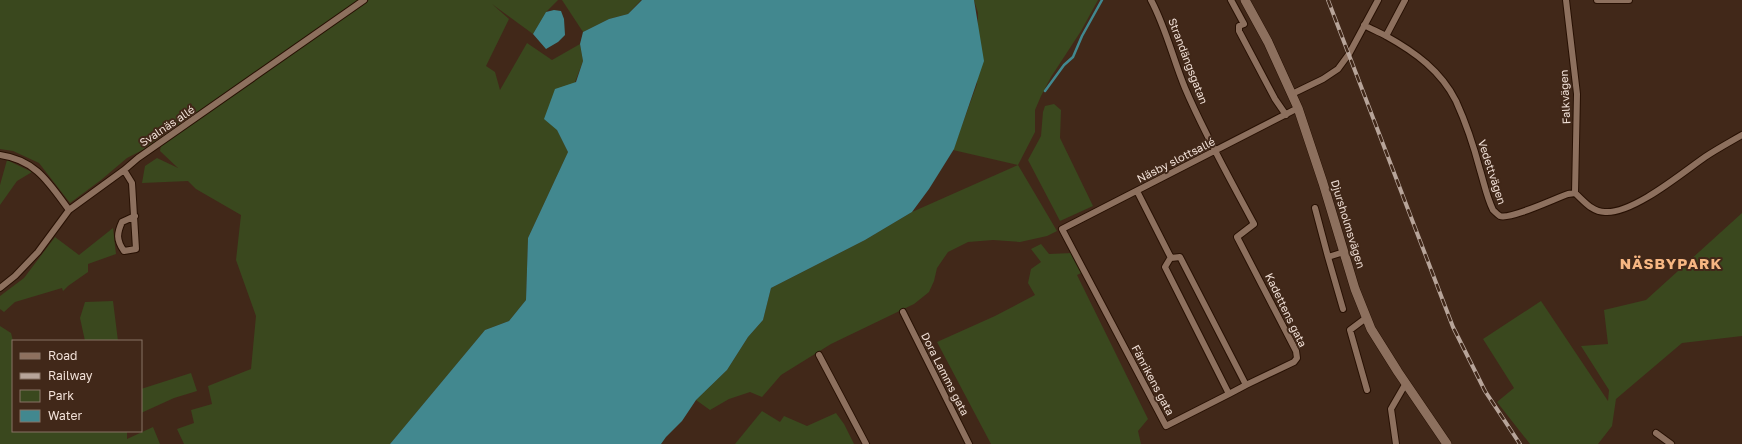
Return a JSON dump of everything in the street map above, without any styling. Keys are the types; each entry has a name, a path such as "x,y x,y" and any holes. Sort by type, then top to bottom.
{"street":[{"name":"Svalnäs allé","path":"0,288 15,276 38,252 69,210 138,158 364,0"},
{"name":"Strandängsgatan","path":"1151,0 1168,35 1174,59 1185,89 1215,151"},
{"path":"1231,0 1244,24 1239,26 1239,31 1275,99 1286,115"},
{"name":"Djursholmsvägen","path":"1246,0 1268,42 1298,108 1366,318 1381,346 1447,444"},
{"path":"1292,94 1323,79 1336,70 1348,54 1378,0"},
{"path":"1386,36 1406,0"},
{"name":"Falkvägen","path":"1566,0 1577,94 1575,193"},
{"path":"1597,0 1628,0"},
{"name":"Vedettvägen","path":"1364,25 1386,36 1433,68 1444,81 1456,102 1472,142 1488,198 1494,212 1500,216 1507,217 1568,194 1575,193"},
{"name":"Näsby slottsallé","path":"1062,229 1298,108"},
{"path":"1575,193 1590,207 1598,211 1606,213 1617,211 1644,199 1707,156 1742,135"},
{"name":"Kadettens gata","path":"1215,151 1254,224 1237,237 1283,324 1297,358 1294,362 1246,385"},
{"path":"0,154 23,160 36,168 69,210"},
{"path":"124,170 132,183 135,216 136,249 124,251 119,244 117,234 122,222 135,216"},
{"path":"1137,191 1171,257"},
{"path":"1315,208 1343,308"},
{"name":"Fänrikens gata","path":"1062,229 1166,426 1229,394"},
{"path":"1328,257 1344,252"},
{"path":"1171,257 1180,258 1246,385 1229,394 1165,267 1171,257"},
{"name":"Dora Lamms gata","path":"903,312 969,444"},
{"path":"1366,318 1350,330 1368,390"},
{"path":"819,355 866,444"},
{"path":"1396,444 1391,409 1406,383"},
{"path":"1656,433 1671,444"}],"green space":[{"path":"0,0 558,0 546,12 533,34 492,4 509,19 486,66 495,72 500,90 527,43 552,60 580,44 583,61 557,130 568,152 528,238 526,300 509,321 485,330 390,444 184,444 177,429 194,423 191,410 212,404 208,386 251,369 256,316 236,260 241,215 196,189 188,181 142,183 145,166 157,158 178,168 160,151 162,140 127,158 70,203 39,163 13,151 0,149"},
{"path":"562,0 641,0 628,14 609,19 583,32"},
{"path":"974,0 1098,0 1081,31 1051,77 1041,96 1035,110 1035,132 1018,165 953,150 977,84 978,13"},
{"path":"1054,104 1061,110 1060,138 1093,206 1060,221 1028,160 1041,136 1045,106"},
{"path":"7,160 32,172 17,181 0,205 0,185"},
{"path":"1018,165 1057,231 1047,236 1020,242 993,240 968,242 948,252 937,268 934,281 929,292 914,304 831,344 781,375 762,397 750,392 729,399 710,410 696,400 727,370 748,337 763,320 771,288 865,240 912,212"},
{"path":"1742,213 1742,336 1682,343 1616,399 1612,426 1598,444 1530,444 1497,402 1514,388 1483,339 1541,301 1608,401 1609,390 1581,346 1608,344 1604,310 1646,300"},
{"path":"113,228 116,254 88,264 88,272 63,291 62,288 15,302 4,312 0,309 0,296 24,278 55,237 79,255"},
{"path":"1041,244 1049,254 1072,253 1083,272 1077,275 1148,419 1138,431 1141,444 991,444 937,342 995,316 1035,295 1028,283 1031,269 1041,262 1031,249"},
{"path":"113,301 118,340 85,340 80,318 85,302"},
{"path":"0,326 11,333 13,340 12,432 127,432 127,439 153,427 160,444 0,444"},
{"path":"191,373 197,391 174,398 142,413 142,389"},
{"path":"762,411 780,422 784,416 807,426 836,413 844,424 854,444 735,444"}],"water":[{"path":"642,0 974,0 984,61 954,149 929,189 912,212 865,240 771,288 763,320 748,337 727,370 696,400 682,421 661,444 390,444 485,330 509,321 526,300 528,238 568,152 557,130 544,119 555,89 576,82 583,61 580,44 583,32 609,19 628,14"},
{"path":"554,10 561,11 564,19 565,35 558,42 546,49 533,34 546,12"}],"waterway":[{"path":"1045,91 1064,65 1073,57 1082,36 1102,0"}],"railway":[{"path":"1328,0 1453,327 1485,391 1520,444"}],"district":[{"name":"NÄSBYPARK","path":"1671,264"}]}
